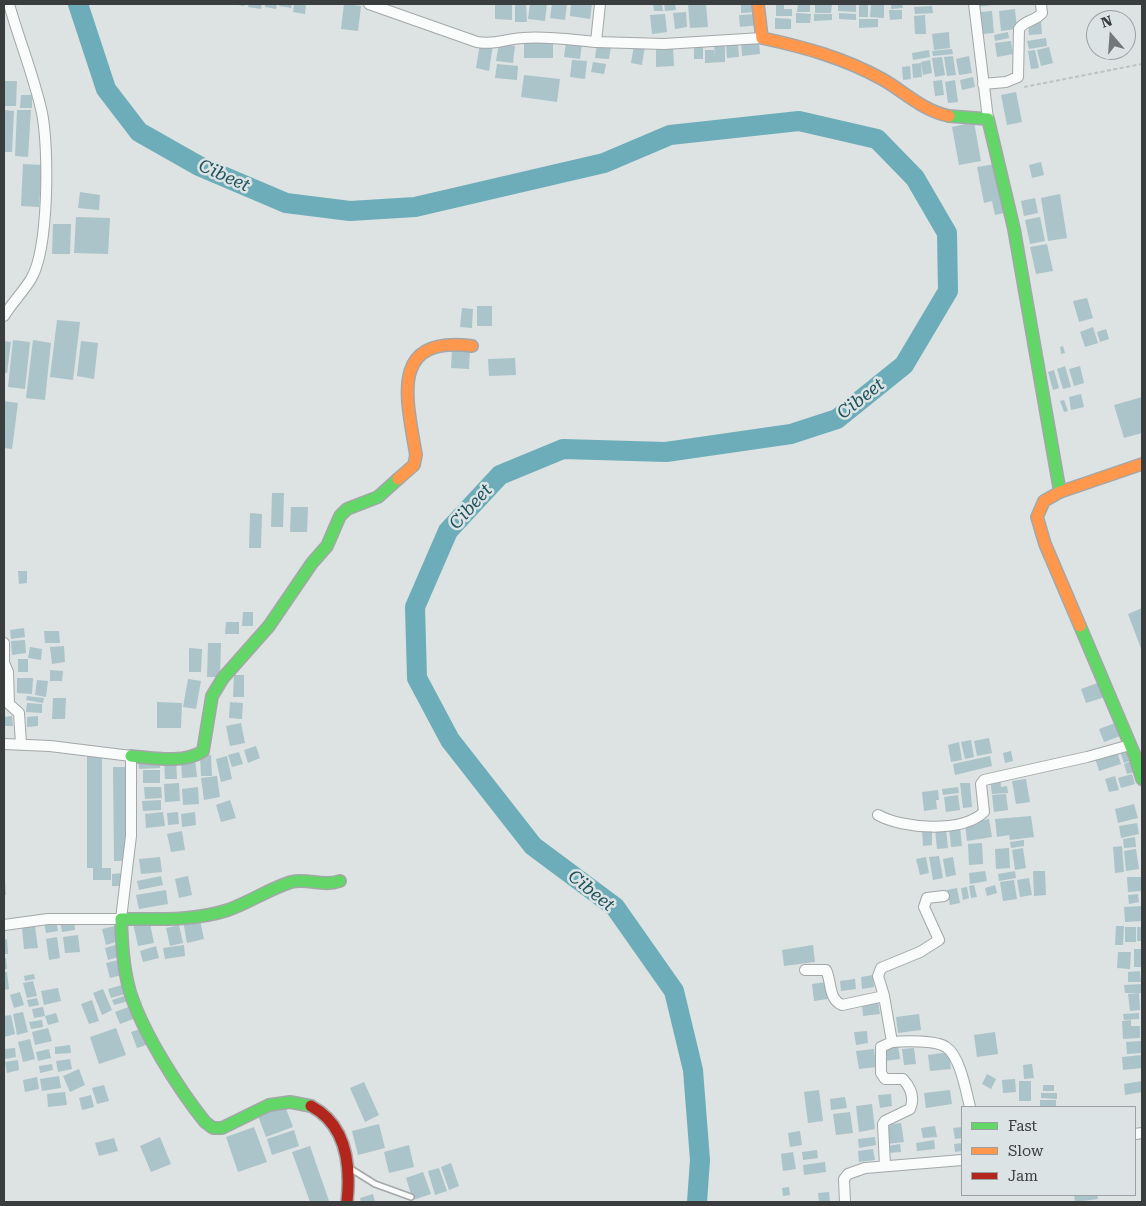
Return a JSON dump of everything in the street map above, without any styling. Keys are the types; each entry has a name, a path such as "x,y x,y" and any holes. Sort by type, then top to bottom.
{"street":[{"path":"4,316 31,278 38,262 44,232 45,208 42,116 8,4"},
{"path":"369,4 477,42 492,44 522,38 664,44 762,38 812,49 849,63 883,80 934,113 961,118 988,119"},
{"path":"596,42 600,4"},
{"path":"758,4 762,38"},
{"path":"974,4 988,119 1014,229 1060,492"},
{"path":"983,84 1006,82 1018,76 1019,30 1022,24 1039,16 1042,12 1041,4"},
{"path":"4,744 21,744 131,756 187,758 200,754 203,751 212,696 223,678 269,626 312,563 327,546 340,516 347,509 378,497 414,465 416,455 408,384 409,370 426,351 440,345 472,346"},
{"path":"1142,464 1060,492 1040,506 1037,516 1039,526 1075,617 1130,745 1142,779"},
{"path":"4,643 4,663 8,672 9,704 19,713 21,744"},
{"path":"878,815 888,821 914,827 963,822 984,812 981,784 984,780 1087,757 1130,745"},
{"path":"131,756 131,836 121,919 123,958 133,1001 180,1087 206,1124 219,1129 266,1107 294,1100 305,1102 322,1111 337,1128 349,1167 347,1202"},
{"path":"4,925 48,919 121,919 205,915 239,906 294,881 306,880 322,886 340,881"},
{"path":"892,1042 884,996 878,976 881,968 920,952 939,940 927,916 925,902 927,898 933,896 944,896"},
{"path":"804,970 826,970 833,997 837,1003 842,1005 884,996"},
{"path":"885,1166 883,1124 885,1121 902,1114 912,1105 912,1093 903,1079 885,1079 881,1073 881,1047 892,1042 920,1042 945,1046 962,1075 970,1106"},
{"path":"845,1202 844,1179 848,1174 865,1168 961,1160"}],"lane":[{"path":"349,1167 375,1184 411,1197"}],"path":[{"path":"1015,88 1142,64"}],"building":[{"path":"249,4 262,4 261,9 248,7"},
{"path":"265,4 277,4 276,9 265,7"},
{"path":"280,4 292,4 291,8 279,6"},
{"path":"294,4 306,4 305,14 293,12"},
{"path":"344,4 361,6 358,31 341,29"},
{"path":"495,4 512,4 512,20 495,19"},
{"path":"515,4 526,4 527,22 515,22"},
{"path":"530,4 547,4 545,21 528,19"},
{"path":"552,4 567,4 565,20 550,18"},
{"path":"571,4 592,4 590,19 570,16"},
{"path":"653,4 662,4 663,11 654,11"},
{"path":"664,4 675,4 676,10 665,11"},
{"path":"688,4 706,4 708,27 690,28"},
{"path":"741,4 756,4 756,12 741,13"},
{"path":"776,4 784,4 784,9 792,9 792,16 776,16"},
{"path":"798,4 810,5 810,12 797,12"},
{"path":"815,4 832,4 831,13 815,13"},
{"path":"838,4 856,4 856,12 838,11"},
{"path":"859,4 868,4 868,17 859,17"},
{"path":"871,4 884,4 884,18 870,17"},
{"path":"891,4 902,4 903,8 891,9"},
{"path":"978,4 992,4 992,5 978,7"},
{"path":"932,6 933,13 915,14 914,7"},
{"path":"1015,9 1017,29 1001,31 999,11"},
{"path":"889,10 902,10 902,19 890,20"},
{"path":"992,11 994,33 982,34 980,12"},
{"path":"686,12 687,27 675,29 673,13"},
{"path":"796,13 811,14 810,23 796,23"},
{"path":"839,13 856,14 856,20 839,19"},
{"path":"665,14 667,32 652,34 650,15"},
{"path":"758,14 759,25 740,27 739,15"},
{"path":"814,14 832,14 832,20 814,21"},
{"path":"925,15 926,34 915,34 914,16"},
{"path":"775,18 791,19 791,29 775,29"},
{"path":"859,19 878,19 878,27 859,28"},
{"path":"1041,20 1042,34 1029,35 1028,22"},
{"path":"949,32 950,48 934,50 932,34"},
{"path":"1008,32 1009,38 995,41 994,35"},
{"path":"1046,38 1047,46 1029,49 1027,41"},
{"path":"759,41 760,54 742,56 741,42"},
{"path":"1011,41 1013,54 997,57 995,43"},
{"path":"524,42 553,43 553,58 524,58"},
{"path":"566,42 582,44 580,59 564,57"},
{"path":"480,43 493,45 489,71 476,68"},
{"path":"499,43 515,46 513,63 496,61"},
{"path":"694,43 703,43 703,59 694,59"},
{"path":"726,43 738,43 739,57 727,58"},
{"path":"597,44 611,46 609,59 595,58"},
{"path":"714,44 725,44 725,62 705,63 705,50 714,50 715,57"},
{"path":"634,45 645,46 642,65 631,63"},
{"path":"673,46 674,66 656,67 656,47"},
{"path":"1049,47 1053,63 1041,66 1037,50"},
{"path":"952,49 953,54 933,56 932,51"},
{"path":"929,50 930,57 913,60 912,53"},
{"path":"1035,50 1039,68 1031,69 1028,51"},
{"path":"953,56 956,75 947,76 944,57"},
{"path":"969,56 972,73 959,75 956,59"},
{"path":"942,57 945,75 935,77 932,58"},
{"path":"572,60 587,61 585,79 570,77"},
{"path":"930,60 932,73 923,75 921,62"},
{"path":"593,62 606,64 604,74 591,72"},
{"path":"921,63 922,77 913,78 912,64"},
{"path":"497,64 518,66 517,80 495,78"},
{"path":"910,66 911,79 903,80 902,67"},
{"path":"524,75 560,79 557,102 521,97"},
{"path":"973,77 975,87 962,90 960,80"},
{"path":"942,80 944,95 935,96 933,81"},
{"path":"955,80 958,102 948,103 945,82"},
{"path":"4,81 17,81 16,106 4,106"},
{"path":"1016,92 1022,122 1007,125 1001,95"},
{"path":"21,95 32,95 32,108 20,108"},
{"path":"4,110 14,111 12,152 4,152"},
{"path":"17,110 31,110 28,157 15,156"},
{"path":"974,122 981,161 959,165 952,127"},
{"path":"1041,162 1044,175 1032,178 1029,165"},
{"path":"23,164 42,165 39,207 21,206"},
{"path":"995,164 1009,212 995,215 992,201 984,203 977,167"},
{"path":"80,192 100,195 99,210 78,208"},
{"path":"1060,194 1067,238 1048,241 1041,198"},
{"path":"1035,198 1038,213 1024,216 1021,201"},
{"path":"76,217 110,218 108,254 74,253"},
{"path":"1040,217 1045,241 1030,244 1025,220"},
{"path":"53,224 71,224 70,254 52,254"},
{"path":"1047,244 1053,271 1036,274 1030,247"},
{"path":"1087,298 1093,318 1079,322 1073,301"},
{"path":"477,306 492,306 492,326 477,326"},
{"path":"462,308 473,309 472,328 460,327"},
{"path":"57,320 80,322 73,380 50,377"},
{"path":"1093,327 1098,343 1085,347 1080,332"},
{"path":"1106,329 1109,339 1100,342 1097,332"},
{"path":"13,340 30,342 25,389 8,387"},
{"path":"33,340 51,343 45,400 26,398"},
{"path":"4,341 11,342 7,373 4,373"},
{"path":"81,341 98,343 94,379 77,376"},
{"path":"1063,346 1065,353 1061,354 1060,347"},
{"path":"452,350 470,351 469,369 451,368"},
{"path":"515,358 516,375 489,376 488,359"},
{"path":"1065,366 1071,387 1063,389 1057,369"},
{"path":"1080,366 1084,383 1074,386 1069,369"},
{"path":"1054,370 1059,388 1053,390 1048,372"},
{"path":"1081,394 1084,407 1071,410 1069,397"},
{"path":"1142,397 1142,433 1124,438 1114,405"},
{"path":"1064,400 1068,411 1064,412 1060,401"},
{"path":"4,401 18,403 12,449 4,448"},
{"path":"272,493 284,493 283,527 271,527"},
{"path":"291,507 308,507 307,532 290,532"},
{"path":"250,513 262,514 261,548 249,548"},
{"path":"18,571 27,571 27,583 19,584"},
{"path":"1142,608 1142,651 1128,614"},
{"path":"243,612 253,612 253,626 242,626"},
{"path":"226,622 239,622 239,634 225,634"},
{"path":"24,628 25,637 11,639 10,630"},
{"path":"44,631 59,631 60,643 45,643"},
{"path":"25,640 26,653 12,655 11,641"},
{"path":"208,643 221,643 220,677 207,677"},
{"path":"64,646 65,662 52,664 50,647"},
{"path":"30,647 42,649 41,660 28,658"},
{"path":"189,648 202,649 201,672 189,672"},
{"path":"18,659 28,659 28,672 18,672"},
{"path":"50,670 63,671 62,681 50,681"},
{"path":"234,675 244,675 244,697 233,697"},
{"path":"17,678 33,678 32,694 17,693"},
{"path":"188,679 201,681 196,709 183,707"},
{"path":"37,680 48,681 46,697 35,695"},
{"path":"1100,682 1105,697 1086,703 1081,689"},
{"path":"27,696 44,698 43,703 26,700"},
{"path":"53,698 66,698 65,719 52,719"},
{"path":"157,702 182,703 181,728 157,728"},
{"path":"230,702 243,703 242,719 229,718"},
{"path":"27,703 42,704 42,713 26,712"},
{"path":"12,716 13,726 4,726 4,717"},
{"path":"38,716 38,726 27,727 27,717"},
{"path":"1118,722 1123,735 1104,742 1099,729"},
{"path":"241,723 245,743 230,746 226,726"},
{"path":"989,738 992,753 977,756 974,741"},
{"path":"971,740 974,757 965,759 961,742"},
{"path":"959,742 962,760 951,762 948,745"},
{"path":"256,746 260,758 248,763 244,750"},
{"path":"1128,747 1132,760 1124,763 1119,749"},
{"path":"1011,751 1013,761 1005,763 1003,753"},
{"path":"1117,751 1121,764 1099,771 1095,758"},
{"path":"239,752 243,764 232,767 228,755"},
{"path":"211,755 212,776 201,776 200,756"},
{"path":"87,756 102,756 102,868 111,868 111,880 93,880 93,868 87,868"},
{"path":"227,756 232,779 221,782 216,759"},
{"path":"990,756 992,766 955,775 953,764"},
{"path":"159,758 160,768 139,769 138,760"},
{"path":"164,758 176,758 177,779 165,779"},
{"path":"195,758 197,777 182,778 181,759"},
{"path":"1131,761 1135,772 1127,774 1124,764"},
{"path":"113,767 127,767 128,861 114,861"},
{"path":"143,770 160,770 160,783 143,783"},
{"path":"1132,774 1135,784 1121,788 1118,778"},
{"path":"217,776 220,797 204,800 201,778"},
{"path":"1115,776 1119,790 1109,792 1105,779"},
{"path":"1000,777 1001,787 1007,786 1008,793 992,794 990,779"},
{"path":"1026,779 1030,802 1016,804 1012,781"},
{"path":"179,783 180,801 165,802 164,784"},
{"path":"960,783 970,783 972,807 963,808"},
{"path":"144,787 161,787 162,798 145,799"},
{"path":"198,787 199,804 183,805 182,789"},
{"path":"958,787 959,793 943,795 942,789"},
{"path":"938,790 939,800 936,800 937,809 924,811 922,792"},
{"path":"1006,794 1008,810 994,812 992,795"},
{"path":"958,795 960,810 946,812 944,797"},
{"path":"161,800 161,810 143,811 142,801"},
{"path":"230,800 236,818 221,822 216,805"},
{"path":"1134,804 1138,818 1118,823 1115,809"},
{"path":"163,812 165,826 146,828 145,814"},
{"path":"178,812 179,824 168,825 167,813"},
{"path":"195,812 196,825 182,827 181,814"},
{"path":"1031,816 1034,837 1010,840 1009,835 997,837 995,819"},
{"path":"989,819 992,837 967,841 965,823"},
{"path":"1137,823 1139,834 1121,838 1119,826"},
{"path":"960,827 962,846 951,847 949,828"},
{"path":"946,828 948,848 937,849 935,829"},
{"path":"922,830 932,830 932,845 923,846"},
{"path":"182,831 185,850 171,852 167,834"},
{"path":"1135,837 1136,847 1124,848 1123,839"},
{"path":"1024,840 1024,846 1011,848 1010,842"},
{"path":"982,843 983,864 969,865 968,844"},
{"path":"1122,846 1124,872 1115,873 1113,847"},
{"path":"1009,848 1010,868 996,869 995,849"},
{"path":"1023,848 1026,868 1015,870 1012,850"},
{"path":"1136,849 1139,869 1126,871 1124,851"},
{"path":"939,856 943,878 933,880 929,857"},
{"path":"160,857 162,872 141,874 139,859"},
{"path":"926,857 929,873 920,875 916,859"},
{"path":"953,857 956,875 946,877 943,859"},
{"path":"985,871 987,881 970,884 969,873"},
{"path":"1015,871 1016,878 999,881 998,874"},
{"path":"1033,871 1045,871 1046,895 1034,896"},
{"path":"124,873 125,886 112,886 112,874"},
{"path":"161,876 163,885 139,890 137,881"},
{"path":"188,876 192,895 179,898 175,879"},
{"path":"1127,877 1142,877 1142,891 1128,892"},
{"path":"1029,878 1032,895 1020,897 1017,880"},
{"path":"5,880 6,895 4,895"},
{"path":"1014,880 1017,899 1003,901 1000,882"},
{"path":"974,885 977,897 971,898 969,886"},
{"path":"995,885 997,893 987,896 985,888"},
{"path":"967,887 969,898 963,900 961,888"},
{"path":"957,888 960,903 950,905 947,890"},
{"path":"166,890 168,904 139,909 136,895"},
{"path":"1138,894 1139,902 1129,904 1128,895"},
{"path":"1142,906 1142,921 1125,922 1124,907"},
{"path":"199,916 204,939 187,943 183,920"},
{"path":"56,919 58,931 46,933 44,921"},
{"path":"74,919 75,930 62,932 60,921"},
{"path":"149,919 154,943 138,946 133,923"},
{"path":"179,925 183,943 170,946 166,928"},
{"path":"35,926 38,948 24,949 22,928"},
{"path":"115,926 119,941 106,945 102,929"},
{"path":"1116,926 1124,926 1123,945 1115,945"},
{"path":"1125,927 1136,927 1136,942 1125,942"},
{"path":"1137,927 1142,927 1142,941 1137,941"},
{"path":"78,935 80,952 65,953 63,937"},
{"path":"57,937 60,958 49,960 46,939"},
{"path":"7,939 8,954 4,954 4,940"},
{"path":"119,944 122,956 108,960 105,948"},
{"path":"184,945 185,956 165,959 163,948"},
{"path":"813,945 815,962 784,966 782,950"},
{"path":"156,946 159,958 143,962 140,951"},
{"path":"1134,949 1142,949 1142,967 1134,967"},
{"path":"1118,952 1131,952 1130,969 1117,968"},
{"path":"4,958 6,958 7,969 4,969"},
{"path":"122,959 126,974 110,978 106,963"},
{"path":"1140,971 1141,982 1128,982 1128,972"},
{"path":"4,972 7,972 9,989 4,990"},
{"path":"34,974 35,979 25,981 24,976"},
{"path":"873,975 874,987 862,989 861,977"},
{"path":"855,979 856,989 841,991 840,981"},
{"path":"33,981 37,996 27,998 23,983"},
{"path":"826,982 828,999 814,1001 812,984"},
{"path":"1142,984 1142,993 1125,993 1124,985"},
{"path":"122,985 125,994 111,998 108,989"},
{"path":"58,988 61,1001 44,1005 41,991"},
{"path":"103,989 112,1010 102,1015 93,993"},
{"path":"20,992 24,1005 14,1008 10,995"},
{"path":"1139,993 1140,1010 1130,1011 1128,994"},
{"path":"127,995 129,1001 114,1005 112,1000"},
{"path":"37,998 39,1005 29,1007 27,1000"},
{"path":"92,1000 99,1021 89,1024 81,1004"},
{"path":"878,1001 880,1014 863,1016 862,1004"},
{"path":"131,1006 136,1018 120,1024 115,1012"},
{"path":"43,1007 45,1016 34,1018 32,1009"},
{"path":"23,1012 28,1032 17,1035 13,1014"},
{"path":"56,1013 59,1022 48,1025 45,1016"},
{"path":"1139,1013 1139,1019 1124,1020 1123,1014"},
{"path":"919,1014 921,1030 898,1033 896,1017"},
{"path":"11,1015 15,1034 4,1037 4,1016"},
{"path":"42,1020 43,1027 31,1029 29,1022"},
{"path":"1131,1020 1131,1026 1140,1026 1140,1038 1123,1039 1122,1021"},
{"path":"146,1027 152,1043 137,1048 131,1032"},
{"path":"48,1028 52,1041 35,1045 32,1032"},
{"path":"116,1028 126,1055 99,1064 90,1037"},
{"path":"867,1031 868,1043 856,1045 854,1032"},
{"path":"995,1032 998,1054 977,1057 974,1035"},
{"path":"30,1039 35,1059 23,1062 18,1042"},
{"path":"1142,1041 1142,1053 1127,1054 1126,1042"},
{"path":"70,1045 71,1053 55,1054 55,1047"},
{"path":"898,1045 900,1059 885,1061 883,1047"},
{"path":"15,1048 16,1057 5,1059 4,1049"},
{"path":"914,1048 916,1064 904,1065 902,1049"},
{"path":"49,1049 51,1058 38,1061 36,1052"},
{"path":"874,1049 876,1067 859,1069 856,1051"},
{"path":"949,1052 951,1069 930,1071 928,1055"},
{"path":"1141,1055 1142,1068 1123,1070 1122,1057"},
{"path":"70,1059 72,1069 58,1072 56,1061"},
{"path":"18,1060 19,1070 7,1073 5,1062"},
{"path":"52,1064 53,1070 40,1073 39,1066"},
{"path":"1032,1064 1034,1078 1024,1079 1023,1065"},
{"path":"79,1069 85,1085 70,1092 63,1076"},
{"path":"987,1074 996,1079 991,1089 982,1084"},
{"path":"59,1076 61,1088 42,1091 40,1079"},
{"path":"37,1077 39,1089 25,1092 23,1080"},
{"path":"1015,1079 1016,1092 1003,1093 1002,1080"},
{"path":"1019,1081 1031,1081 1031,1101 1019,1101"},
{"path":"1142,1081 1142,1092 1125,1095 1124,1084"},
{"path":"364,1082 379,1115 365,1122 350,1088"},
{"path":"104,1085 109,1101 97,1104 92,1088"},
{"path":"1043,1085 1054,1085 1054,1091 1043,1091"},
{"path":"819,1090 823,1121 808,1123 804,1092"},
{"path":"950,1090 952,1104 926,1108 924,1093"},
{"path":"65,1092 67,1105 48,1107 47,1094"},
{"path":"1041,1093 1057,1093 1057,1099 1041,1098"},
{"path":"891,1094 892,1106 880,1108 878,1095"},
{"path":"91,1095 94,1107 82,1110 79,1098"},
{"path":"845,1097 847,1108 831,1110 830,1099"},
{"path":"1040,1100 1056,1100 1056,1106 1040,1106"},
{"path":"872,1104 875,1129 859,1132 856,1106"},
{"path":"285,1106 293,1127 266,1137 258,1116"},
{"path":"850,1112 853,1133 836,1135 833,1114"},
{"path":"901,1123 904,1142 887,1144 885,1125"},
{"path":"379,1124 385,1148 358,1155 352,1131"},
{"path":"935,1126 937,1137 923,1138 921,1128"},
{"path":"254,1127 267,1162 238,1172 226,1137"},
{"path":"961,1127 961,1138 955,1139 953,1128"},
{"path":"294,1130 299,1146 272,1155 267,1139"},
{"path":"800,1131 802,1145 790,1147 788,1133"},
{"path":"160,1137 171,1164 151,1172 140,1146"},
{"path":"875,1137 876,1145 859,1148 858,1139"},
{"path":"114,1138 118,1151 99,1156 95,1143"},
{"path":"934,1140 935,1149 917,1151 916,1143"},
{"path":"961,1143 961,1151 955,1152 954,1144"},
{"path":"900,1144 901,1152 888,1153 887,1146"},
{"path":"409,1145 414,1167 389,1173 384,1152"},
{"path":"310,1146 329,1201 326,1202 310,1202 292,1152"},
{"path":"873,1149 875,1160 859,1162 858,1151"},
{"path":"817,1150 818,1158 803,1160 802,1152"},
{"path":"793,1152 796,1169 783,1171 781,1154"},
{"path":"825,1162 826,1172 804,1175 803,1165"},
{"path":"451,1163 459,1186 449,1190 441,1167"},
{"path":"439,1168 447,1191 435,1195 428,1171"},
{"path":"423,1172 431,1194 413,1200 406,1178"},
{"path":"789,1187 790,1195 783,1196 782,1188"},
{"path":"829,1192 830,1202 819,1202 818,1193"},
{"path":"373,1194 375,1202 361,1202 360,1198"},
{"path":"1074,1196 1097,1196 1098,1199 1075,1202"}],"waterway":[{"name":"Cibeet","path":"78,4 106,89 139,132 199,166 286,203 350,211 415,207 604,163 670,135 799,121 877,139 915,178 947,233 948,291 904,365 837,419 791,434 666,452 563,449 500,475 448,531 415,607 417,678 450,740 533,846 615,907 674,991 693,1070 700,1160 697,1202"}],"traffic: fast":[{"path":"949,116 988,119 1014,229 1060,492"},
{"path":"131,756 178,759 187,758 203,751 212,696 223,678 269,626 312,563 327,546 340,516 347,509 378,497 398,479"},
{"path":"1080,626 1135,756 1142,779"},
{"path":"311,1106 290,1102 269,1105 222,1128 213,1128 205,1122 162,1060 143,1025 130,992 126,974 121,919 175,919 215,914 291,882 334,883 340,881"}],"traffic: slow":[{"path":"758,4 762,38 808,49 853,65 882,79 922,106 949,116"},
{"path":"398,479 414,465 416,455 409,413 408,393 409,376 415,361 427,351 445,345 472,346"},
{"path":"1080,626 1045,544 1037,517 1044,501 1060,492 1142,464"}],"traffic: jam":[{"path":"311,1106 323,1114 332,1124 344,1147 348,1174 347,1202"}]}
